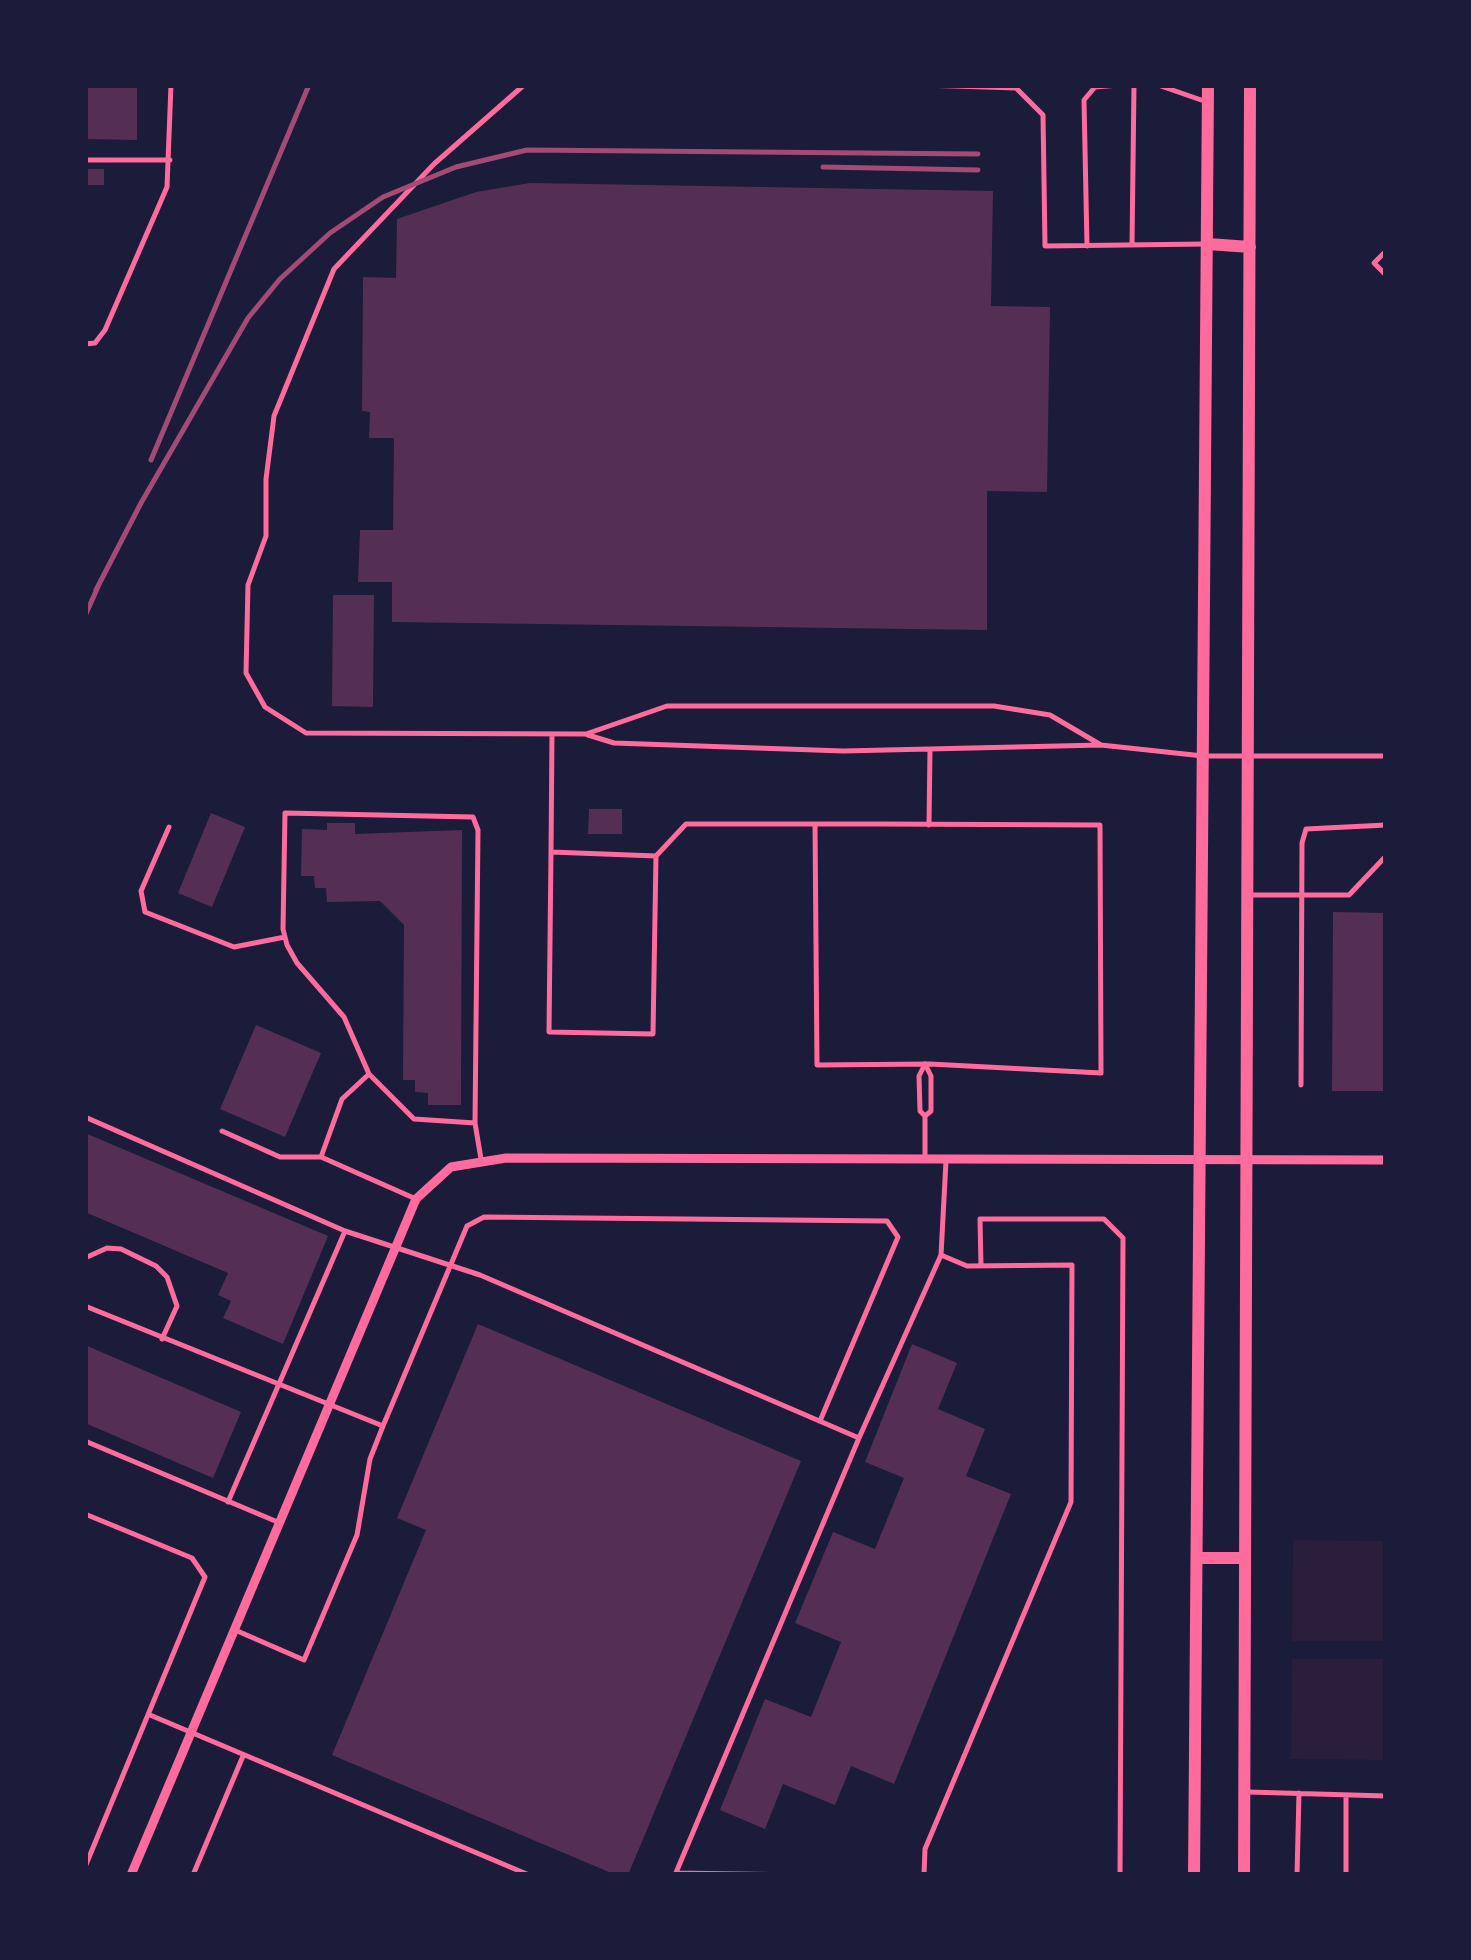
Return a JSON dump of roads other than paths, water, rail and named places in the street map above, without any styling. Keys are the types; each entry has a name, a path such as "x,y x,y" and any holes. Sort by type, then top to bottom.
{"main road":[{"path":"1194,1875 1208,85"},
{"path":"1244,1875 1250,85"},
{"path":"1208,244 1250,247"},
{"path":"1197,1558 1244,1558"}],"street":[{"path":"131,1875 394,1247 416,1200 452,1166 482,1159 1386,1160"}],"lane":[{"path":"85,344 95,343 106,330 166,186 171,85"},
{"path":"524,85 434,164 334,269 274,416 266,478 266,536 248,585 246,673 265,708 306,733 586,734 614,743 843,752 1102,745 1203,756 1386,756"},
{"path":"922,85 1016,88 1043,115 1044,246 1208,244"},
{"path":"1087,246 1084,100 1095,88 1119,85"},
{"path":"1132,246 1134,85"},
{"path":"1158,85 1208,103"},
{"path":"85,160 170,160"},
{"path":"1386,251 1374,263 1386,275"},
{"path":"586,734 668,706 994,706 1050,715 1102,745"},
{"path":"552,734 550,1032 654,1034 656,856 686,824 815,824 930,824 1100,825 1101,1074 925,1064 817,1065 815,824"},
{"path":"930,749 930,824"},
{"path":"475,1123 414,1119 369,1074 344,1017 297,963 285,937 285,812 473,817 478,830 475,1123 482,1159"},
{"path":"1301,1085 1306,829 1386,825"},
{"path":"169,827 141,891 145,912 234,947 285,937"},
{"path":"551,852 656,856"},
{"path":"1247,894 1349,895 1386,856"},
{"path":"925,1064 919,1076 920,1111 925,1116 925,1161"},
{"path":"925,1064 931,1076 931,1112 925,1116"},
{"path":"321,1157 342,1100 369,1074"},
{"path":"85,1117 345,1231 452,1264 859,1438"},
{"path":"222,1131 280,1157 321,1157 416,1200"},
{"path":"802,1875 675,1874 859,1438 941,1255 946,1161"},
{"path":"235,1630 304,1660 356,1535 370,1459 383,1426 467,1226 484,1216 887,1221 898,1237 820,1421"},
{"path":"981,1266 980,1219 1104,1219 1124,1238 1120,1875"},
{"path":"228,1502 345,1231"},
{"path":"85,1258 107,1248 122,1250 156,1266 167,1277 177,1306 162,1339"},
{"path":"924,1875 925,1850 1071,1502 1072,1265 967,1266 941,1255"},
{"path":"85,1306 383,1426"},
{"path":"85,1441 280,1523"},
{"path":"85,1514 192,1558 205,1578 85,1867"},
{"path":"150,1714 529,1875"},
{"path":"193,1875 243,1756"},
{"path":"1244,1792 1386,1796"},
{"path":"1298,1793 1298,1875"},
{"path":"1346,1795 1346,1875"}],"railway":[{"path":"151,460 309,85"},
{"path":"96,590 141,503 248,318 280,279 330,233 383,197 456,167 527,150 978,154"},
{"path":"823,167 978,170"},
{"path":"85,616 101,580"}]}
